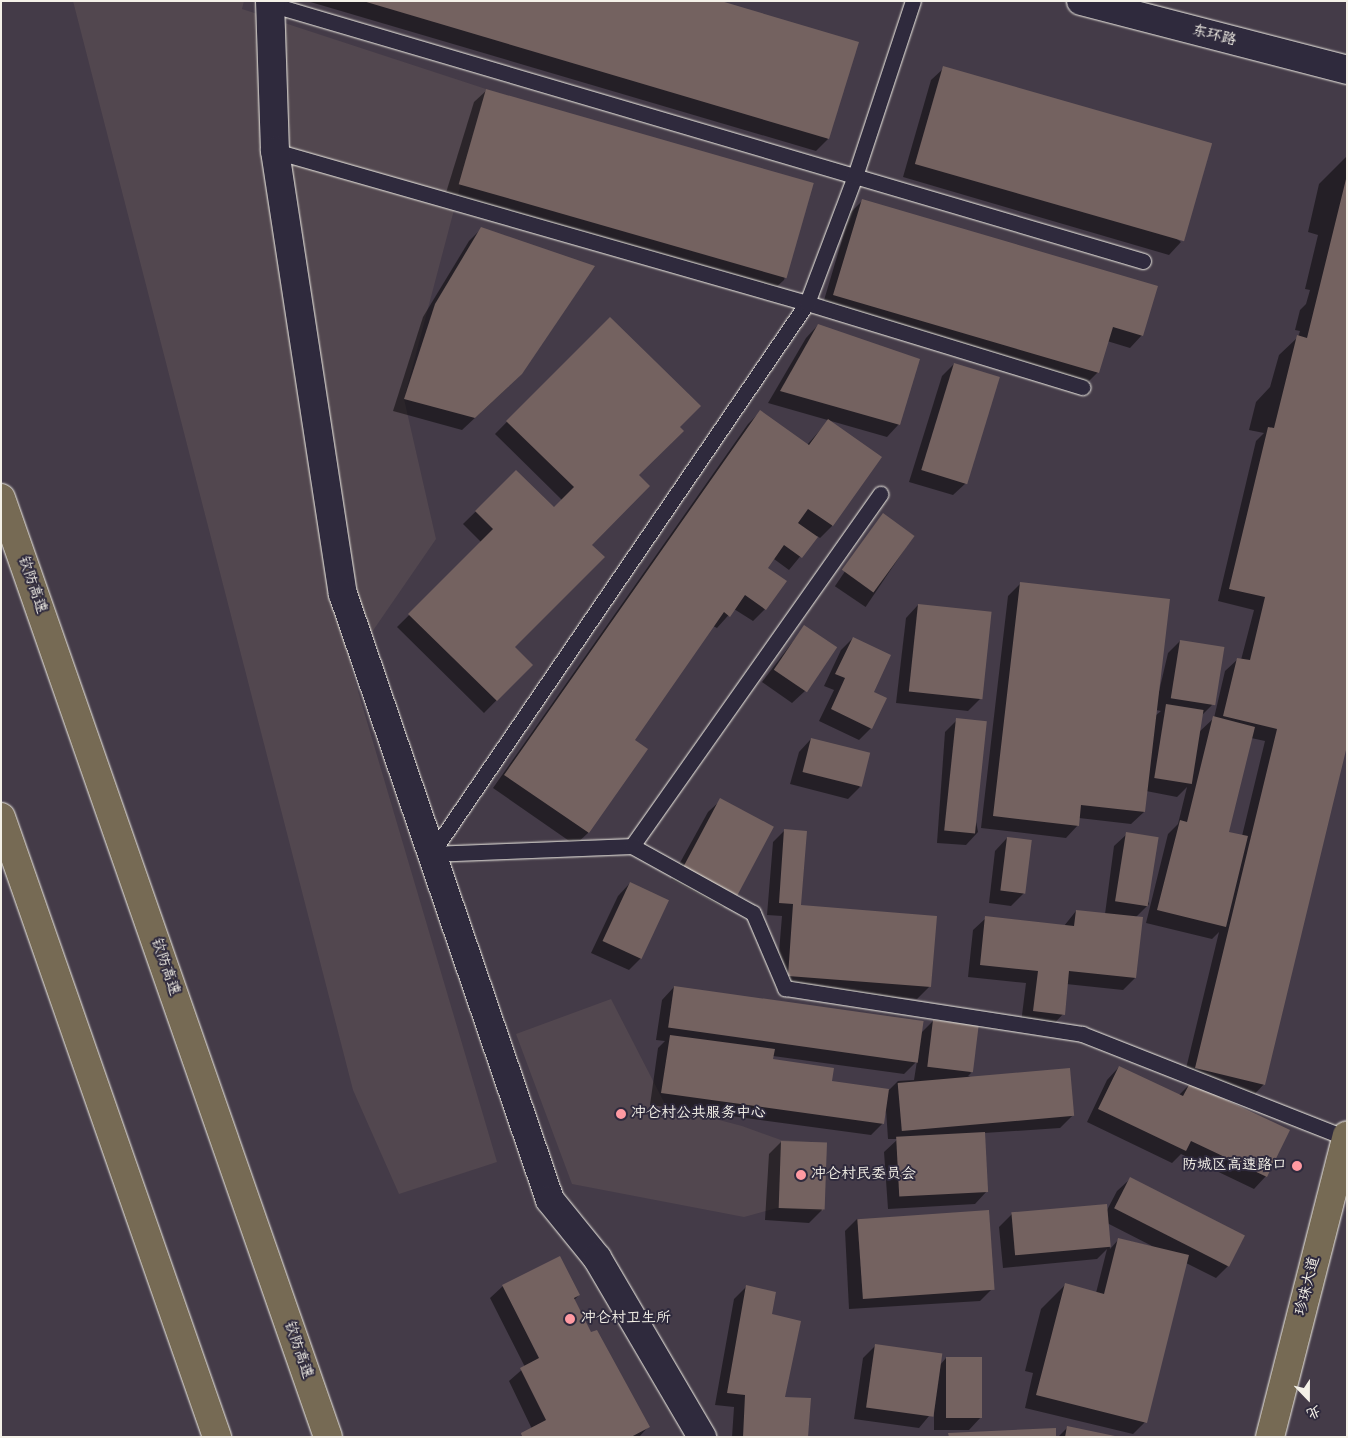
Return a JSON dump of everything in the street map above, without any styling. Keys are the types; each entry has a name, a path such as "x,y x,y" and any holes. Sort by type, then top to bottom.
{"main road":[{"name":"钦防高速","path":"1,498 328,1437"},
{"path":"1,817 217,1437"},
{"name":"珍珠大道","path":"1270,1437 1346,1137"}],"street":[{"name":"东环路","path":"1082,1 1347,70"},
{"path":"270,2 275,151 343,594 550,1200 597,1258 702,1437"}],"lane":[{"path":"431,854 807,303 855,176 913,1"},
{"path":"270,2 1143,261"},
{"path":"275,151 807,303 1082,387"},
{"path":"632,846 880,494"},
{"path":"431,854 632,846 753,913 785,988 1082,1034 1346,1137"}],"shaded area":[{"path":"73,1 244,1 242,9 486,89 404,399 436,539 350,664 497,1162 399,1194 353,1090"},
{"name":"冲仑村公共服务中心","path":"611,999 666,1106 742,1126 781,1140 827,1143 823,1211 777,1208 744,1217 572,1184 516,1034"}],"building":[{"path":"363,1 721,1 859,42 829,139"},
{"path":"943,66 1212,143 1184,241 915,164"},
{"path":"486,89 814,183 787,278 459,184"},
{"path":"1347,175 1347,746 1265,1085 1195,1068 1277,729 1223,716 1237,658 1250,660 1265,597 1229,589 1268,427 1274,428 1297,335 1307,338"},
{"path":"862,199 1158,286 1143,336 1113,327 1099,373 833,295"},
{"path":"481,227 595,266 522,374 475,418 404,399 435,304"},
{"path":"610,317 701,406 680,427 684,431 639,475 650,486 592,545 605,557 515,647 533,665 497,701 408,614 493,529 475,511 516,470 554,507 574,487 506,421"},
{"path":"818,324 920,359 900,425 780,391"},
{"path":"954,363 1000,377 967,484 921,470"},
{"path":"760,410 809,445 828,419 882,457 833,526 808,509 798,523 818,537 802,558 784,545 768,568 787,581 766,610 745,595 730,617 724,612 635,740 648,749 589,833 504,775"},
{"path":"883,513 915,536 873,593 842,570"},
{"path":"1020,582 1170,599 1145,812 1081,805 1079,826 993,816"},
{"path":"918,604 992,612 982,699 909,692"},
{"path":"804,625 837,647 807,692 774,670"},
{"path":"853,637 891,655 874,692 887,698 872,729 831,709 845,678 835,674"},
{"path":"1180,640 1224,647 1215,705 1171,698"},
{"path":"1166,704 1204,710 1192,784 1154,778"},
{"path":"1213,716 1255,727 1229,832 1248,836 1226,927 1157,910 1180,820 1187,822"},
{"path":"956,718 987,721 975,834 944,830"},
{"path":"811,738 870,753 862,787 803,772"},
{"path":"720,798 774,827 737,896 683,867"},
{"path":"784,829 807,831 801,905 937,916 931,987 788,976 793,904 779,903"},
{"path":"1126,832 1159,837 1148,906 1115,901"},
{"path":"1007,837 1032,840 1025,894 1000,891"},
{"path":"630,882 669,900 642,959 603,941"},
{"path":"1076,910 1143,917 1136,978 1069,971 1065,1015 1033,1011 1038,971 980,965 985,916 1074,926"},
{"path":"674,986 924,1021 918,1063 668,1028"},
{"path":"933,1020 979,1026 973,1072 927,1067"},
{"path":"670,1035 775,1049 773,1059 834,1068 832,1081 889,1089 884,1124 661,1093"},
{"path":"1119,1066 1183,1096 1190,1083 1290,1130 1267,1177 1191,1141 1186,1151 1098,1109"},
{"path":"1070,1068 1074,1116 902,1131 898,1083"},
{"path":"985,1132 988,1192 899,1197 896,1137"},
{"path":"781,1141 827,1143 825,1210 779,1208"},
{"path":"1130,1177 1245,1236 1229,1267 1114,1208"},
{"path":"1107,1204 1111,1247 1015,1255 1011,1212"},
{"path":"989,1210 995,1290 863,1299 857,1219"},
{"path":"1118,1238 1189,1255 1147,1423 1036,1395 1065,1283 1104,1294"},
{"path":"560,1256 580,1295 574,1298 591,1332 597,1330 650,1427 631,1437 522,1437 521,1433 546,1420 520,1368 539,1358 502,1285"},
{"path":"746,1285 776,1292 772,1314 801,1321 785,1397 811,1398 808,1437 743,1437 745,1395 727,1393"},
{"path":"875,1344 942,1353 933,1417 866,1407"},
{"path":"946,1357 982,1357 982,1418 946,1418"},
{"path":"1067,1426 1115,1436 1115,1437 1065,1437"},
{"path":"1056,1428 1056,1437 949,1437 948,1433"}],"place":[{"name":"冲仑村公共服务中心","path":"621,1114"},
{"name":"防城区高速路口","path":"1297,1166"},
{"name":"冲仑村民委员会","path":"801,1175"},
{"name":"冲仑村卫生所","path":"570,1319"}]}
